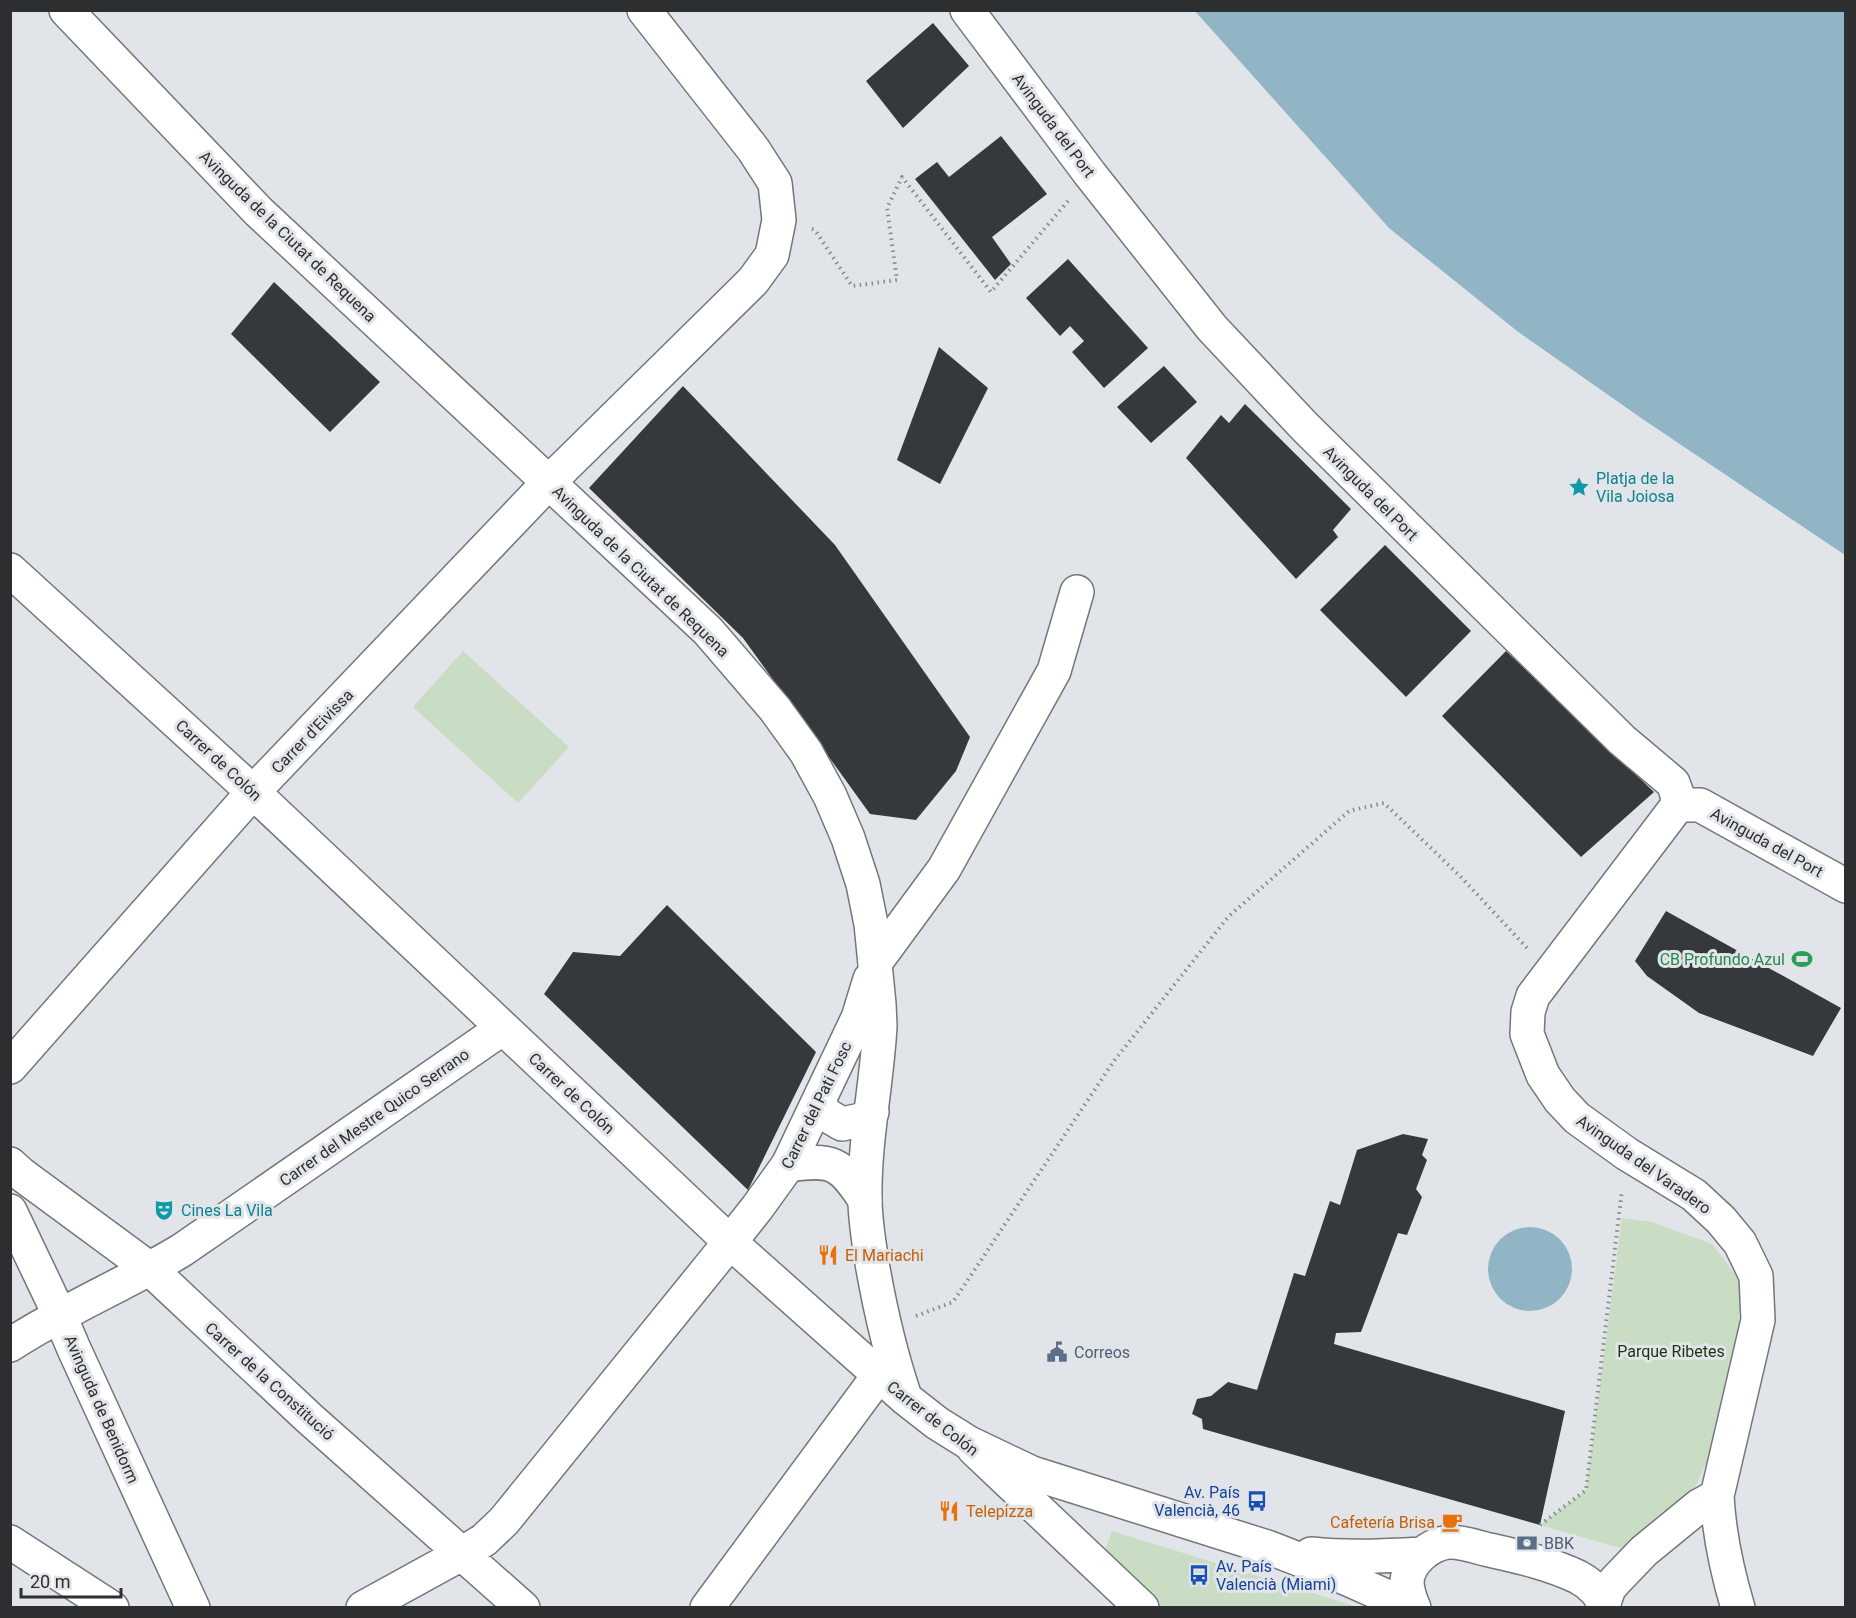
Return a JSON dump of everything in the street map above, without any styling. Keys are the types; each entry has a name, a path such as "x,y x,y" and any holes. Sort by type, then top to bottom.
{"street":[{"name":"Carrer d'Eivissa","path":"10,1067 253,792 549,482 753,281 772,255 779,220 775,183 753,149 644,10"},
{"name":"Avinguda del Port","path":"967,10 1090,174 1212,328 1305,427 1580,699 1622,740 1673,783 1678,805 1700,805 1845,886"},
{"name":"Avinguda de la Ciutat de Requena","path":"68,11 259,212 708,631 775,710 806,752 830,796 848,838 860,875 871,924 879,1026 866,1166 867,1232 891,1356 905,1398"},
{"name":"Carrer de Colón","path":"10,570 253,792 730,1242 905,1398 969,1443 1142,1608"},
{"name":"Carrer del Pati Fosc","path":"363,1608 463,1554 484,1540 504,1521 730,1242 788,1165 858,1018 875,963 944,869 1054,671 1077,592"},
{"name":"Avinguda del Varadero","path":"1678,805 1533,996 1528,1012 1527,1034 1543,1075 1560,1100 1577,1118 1627,1154 1694,1196 1721,1220 1740,1243 1756,1276 1758,1320 1717,1496 1722,1545 1738,1608"},
{"name":"Carrer del Mestre Quico Serrano","path":"10,1345 38,1327 150,1269 191,1243 503,1028"},
{"path":"819,1101 825,1114 842,1124 861,1120 872,1112"},
{"path":"788,1165 814,1161 835,1166 849,1176 865,1200"},
{"name":"Carrer de la Constitució","path":"10,1164 150,1269 309,1418 523,1608"},
{"name":"Avinguda de Benidorm","path":"10,1211 193,1608"},
{"path":"707,1608 879,1375"},
{"path":"969,1443 1005,1461 1062,1483 1099,1492 1270,1548 1413,1608"},
{"path":"1604,1605 1609,1588 1644,1551 1699,1506 1717,1496"},
{"path":"10,1542 112,1608"},
{"path":"1413,1608 1407,1580 1411,1566 1422,1554 1435,1546 1450,1542 1521,1557 1579,1578 1596,1590 1604,1605"},
{"path":"1270,1548 1337,1557 1422,1554"}],"path":[{"path":"779,220 815,230 852,286 897,280 887,208 902,177 991,292 1090,174"},
{"path":"885,1328 953,1302 1114,1061 1228,917 1349,811 1384,803 1460,876 1549,972"},
{"path":"1540,1525 1586,1490 1627,1154"}],"green space":[{"path":"463,651 569,747 518,803 413,707"},
{"name":"Parque Ribetes","path":"1622,1218 1652,1222 1712,1244 1741,1282 1737,1362 1715,1443 1696,1486 1631,1551 1540,1525 1586,1490"},
{"path":"1112,1531 1358,1607 1162,1607 1104,1553"}],"water":[{"path":"1195,11 1845,11 1845,555 1644,420 1517,331 1389,228"},
{"path":"1522,1227 1538,1227 1554,1234 1565,1245 1572,1261 1569,1285 1560,1299 1538,1311 1522,1311 1506,1304 1495,1293 1488,1277 1488,1261 1495,1245 1506,1234"}],"building":[{"path":"933,23 969,66 903,128 866,81"},
{"path":"1001,136 1047,194 992,237 1011,264 995,280 915,179 937,162 949,177"},
{"path":"1068,259 1148,348 1104,388 1072,352 1084,341 1070,326 1060,336 1026,298"},
{"path":"274,282 380,382 330,432 231,334"},
{"path":"939,347 988,388 940,484 897,460"},
{"path":"1164,366 1197,402 1151,443 1117,407"},
{"path":"683,386 835,545 970,737 956,771 916,820 870,814 743,638 589,488"},
{"path":"1245,404 1351,509 1333,530 1338,537 1296,579 1186,458 1221,415 1229,423"},
{"path":"1385,545 1471,631 1406,697 1320,610"},
{"path":"1506,651 1654,792 1581,857 1442,716"},
{"path":"667,905 816,1052 748,1190 544,994 573,952 620,956"},
{"path":"1666,911 1841,1008 1813,1056 1699,1013 1647,976 1635,961"},
{"path":"1403,1134 1428,1139 1422,1155 1427,1160 1416,1189 1422,1197 1407,1235 1398,1233 1361,1332 1336,1333 1334,1344 1565,1411 1540,1525 1203,1429 1202,1419 1192,1414 1197,1399 1211,1396 1228,1382 1257,1390 1294,1273 1305,1276 1330,1201 1340,1205 1357,1150"}],"place":[{"name":"Platja de la Vila Joiosa","path":"1579,487"},
{"name":"CB Profundo Azul","path":"1802,959"},
{"name":"Cines La Vila","path":"164,1210"},
{"name":"El Mariachi","path":"828,1255"},
{"name":"Correos","path":"1057,1352"},
{"name":"Av. País Valencià, 46","path":"1257,1501"},
{"name":"Telepizza","path":"949,1511"},
{"name":"Cafetería Brisa","path":"1452,1522"},
{"name":"BBK","path":"1527,1543"},
{"name":"Av. País Valencià (Miami)","path":"1199,1575"}]}
